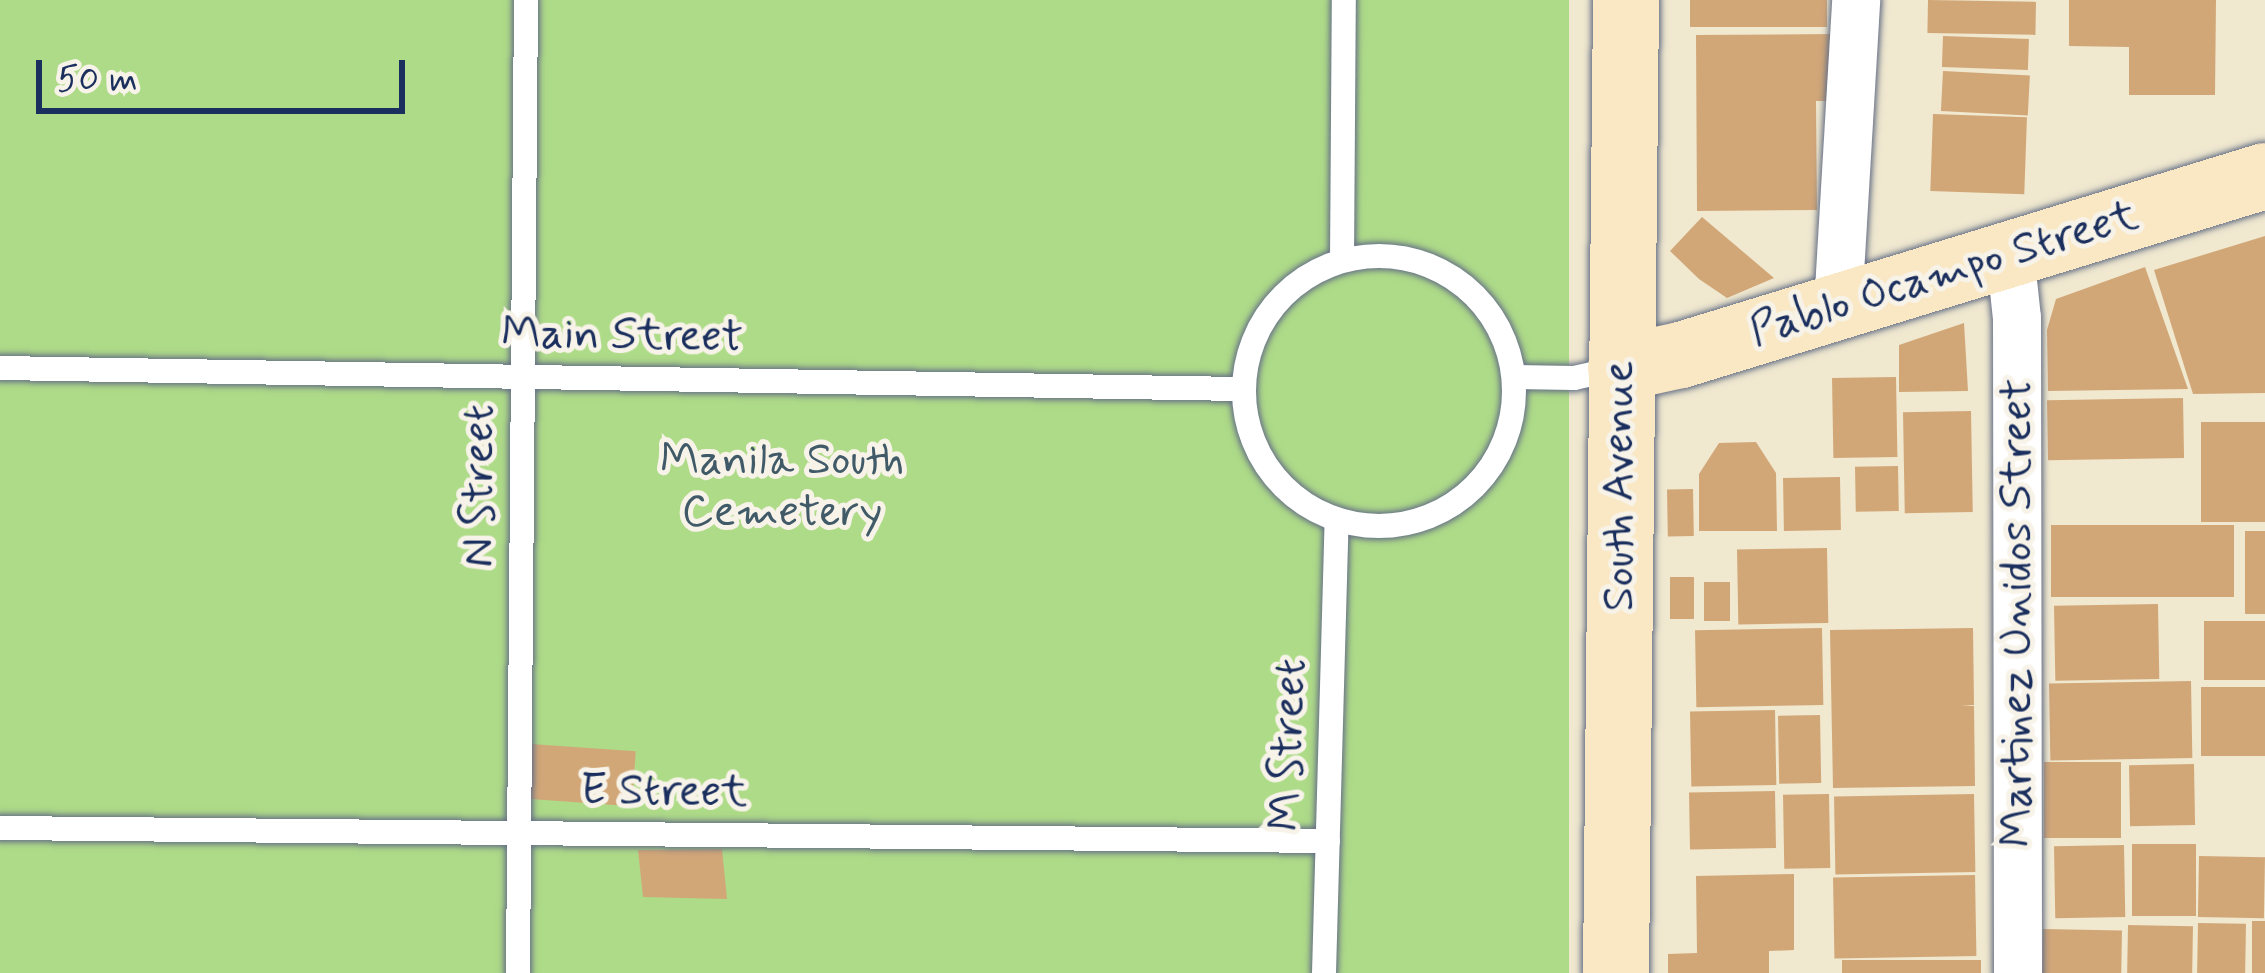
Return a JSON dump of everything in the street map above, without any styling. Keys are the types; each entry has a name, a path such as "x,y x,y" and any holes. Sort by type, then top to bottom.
{"main road":[{"name":"South Avenue","path":"1616,973 1626,0"},
{"name":"Pablo Ocampo Street","path":"1622,368 2265,176"}],"street":[{"path":"1838,307 1856,0"},
{"name":"Martinez Unidos Street","path":"2011,253 2017,341 2018,973"}],"lane":[{"name":"N Street","path":"518,973 526,0"},
{"path":"1342,260 1344,0"},
{"path":"1382,255 1421,261 1456,279 1496,322 1515,377 1512,422 1494,463 1464,496 1426,518 1382,526 1337,520 1299,501 1268,470 1248,432 1242,389 1250,346 1271,308 1303,278 1342,260 1382,255"},
{"name":"Main Street","path":"0,368 1242,389"},
{"path":"1515,377 1574,378 1622,368"},
{"name":"M Street","path":"1324,973 1337,520"},
{"name":"E Street","path":"0,828 1328,841"}],"green space":[{"name":"Manila South Cemetery","path":"0,0 1569,0 1569,973 0,973"}],"building":[{"path":"1690,0 1827,0 1827,27 1690,27"},
{"path":"1928,0 2036,2 2035,35 1927,33"},
{"path":"2069,0 2216,0 2215,95 2129,95 2129,47 2069,46"},
{"path":"1835,34 1835,101 1816,101 1817,210 1697,211 1696,35"},
{"path":"1943,36 2029,39 2028,70 1942,67"},
{"path":"1943,71 2030,76 2028,115 1941,111"},
{"path":"1933,114 2027,117 2024,194 1930,191"},
{"path":"1702,217 1774,278 1727,298 1699,279 1670,251"},
{"path":"2265,236 2265,393 2193,394 2154,270"},
{"path":"2145,267 2188,389 2048,391 2047,330 2056,299"},
{"path":"1964,323 1968,391 1899,392 1899,345"},
{"path":"1896,377 1897,457 1833,458 1832,378"},
{"path":"2183,398 2184,458 2048,460 2047,400"},
{"path":"1971,411 1973,512 1905,513 1903,412"},
{"path":"2201,422 2265,422 2265,522 2201,522"},
{"path":"1756,442 1776,473 1777,531 1699,531 1699,474 1719,443"},
{"path":"1898,466 1899,511 1856,512 1855,467"},
{"path":"1840,477 1841,530 1784,531 1783,478"},
{"path":"1667,489 1693,489 1694,536 1668,536"},
{"path":"2051,525 2234,525 2234,597 2051,597"},
{"path":"2245,531 2265,531 2265,614 2245,614"},
{"path":"1827,548 1828,623 1738,625 1737,550"},
{"path":"1670,577 1694,577 1694,619 1670,619"},
{"path":"1704,582 1730,582 1730,621 1704,621"},
{"path":"2158,604 2159,679 2055,681 2054,606"},
{"path":"2204,621 2265,621 2265,680 2204,680"},
{"path":"1822,628 1823,705 1696,707 1695,630"},
{"path":"1973,628 1974,705 1961,705 1974,706 1975,786 1833,788 1830,630"},
{"path":"2191,681 2192,758 2050,760 2049,683"},
{"path":"2201,687 2265,687 2265,756 2201,756"},
{"path":"1775,710 1776,785 1691,786 1690,711"},
{"path":"1820,715 1821,783 1779,784 1778,716"},
{"path":"531,744 636,751 632,806 527,799"},
{"path":"2044,762 2121,762 2121,838 2044,838"},
{"path":"2194,764 2195,825 2130,826 2129,765"},
{"path":"1775,791 1776,848 1690,849 1689,793"},
{"path":"1829,794 1830,868 1784,869 1783,795"},
{"path":"1974,794 1975,872 1835,874 1834,796"},
{"path":"2132,844 2196,844 2196,916 2132,916"},
{"path":"2124,845 2125,917 2055,918 2054,846"},
{"path":"722,849 727,899 643,897 638,850"},
{"path":"2199,856 2265,857 2264,918 2198,917"},
{"path":"1794,874 1794,950 1769,951 1769,973 1668,973 1668,954 1697,953 1696,876"},
{"path":"1975,875 1976,956 1834,958 1833,877"},
{"path":"2252,921 2265,921 2265,973 2252,973"},
{"path":"2198,923 2246,924 2245,973 2197,973"},
{"path":"2128,925 2193,926 2192,973 2127,973"},
{"path":"2043,929 2122,930 2121,973 2042,973"},
{"path":"1842,960 1981,960 1981,973 1842,973"}]}
